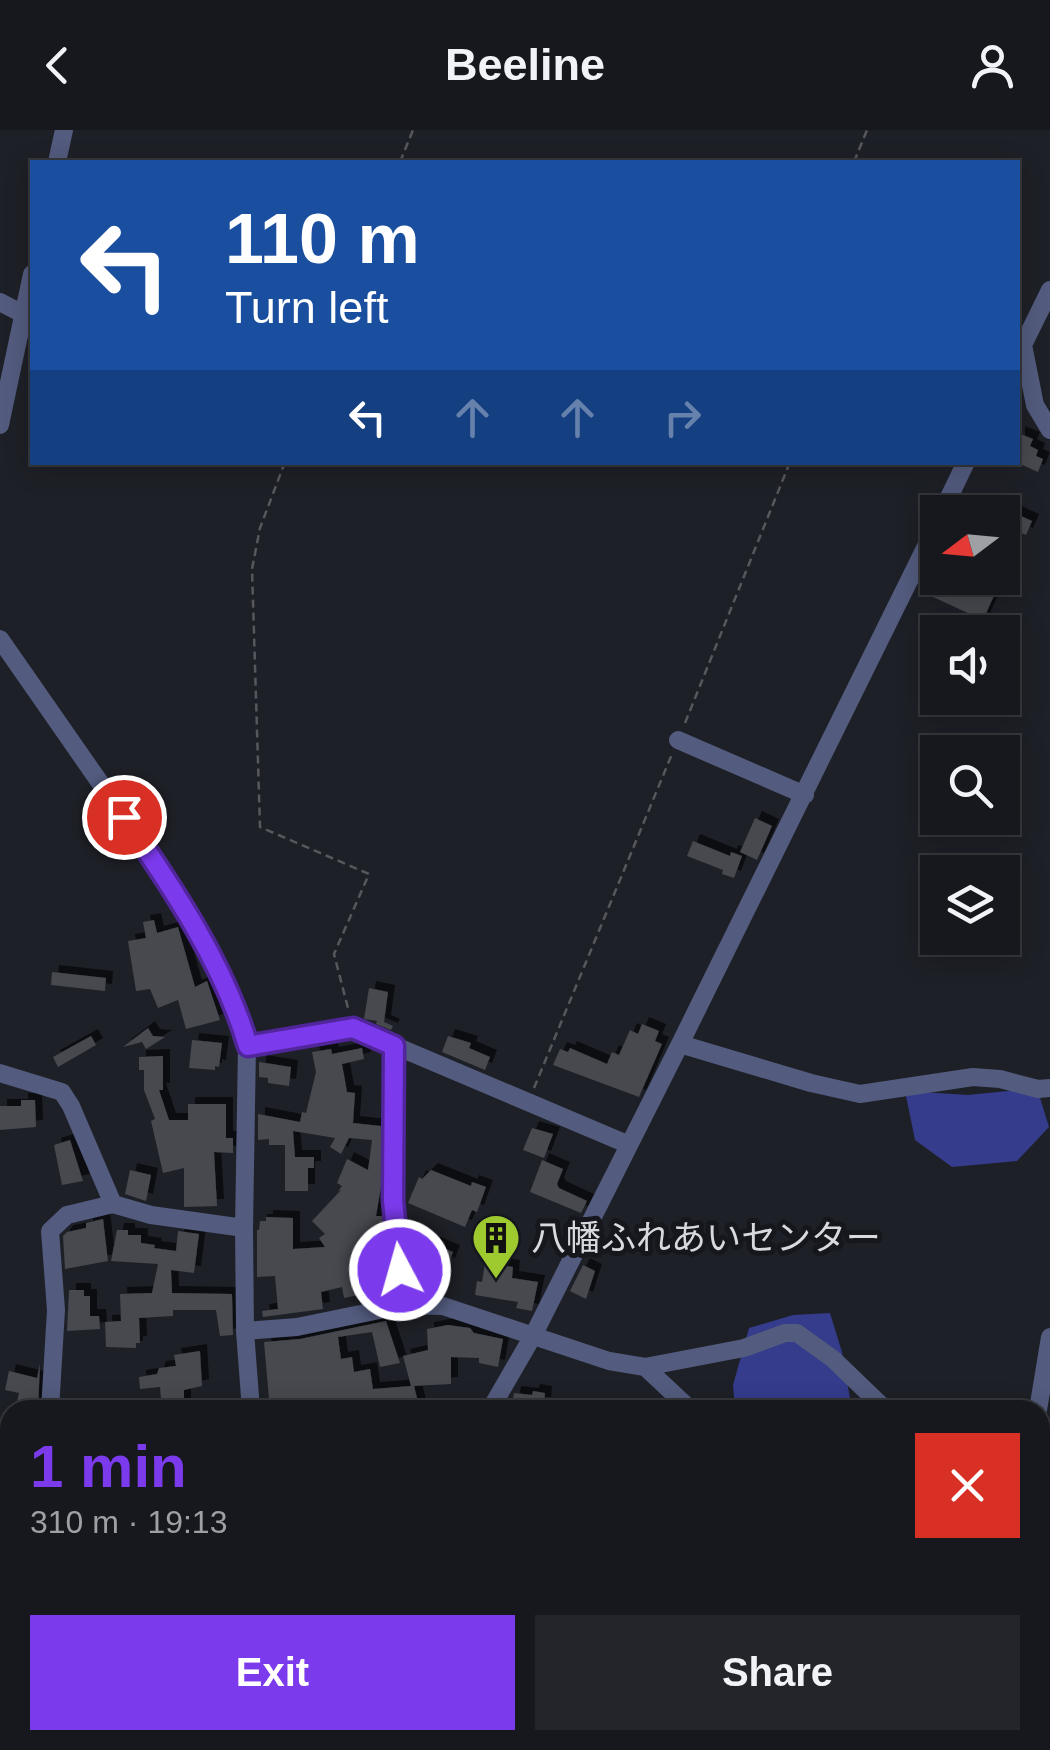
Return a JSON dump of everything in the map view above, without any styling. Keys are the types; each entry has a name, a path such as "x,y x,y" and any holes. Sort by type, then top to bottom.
{"street":[{"path":"57,160 64,130"},
{"path":"0,425 30,283"},
{"path":"1050,290 1020,351 1035,405 1050,430"},
{"path":"0,302 23,314"},
{"path":"950,495 965,465"},
{"path":"496,1400 534,1334 920,559"},
{"path":"0,639 158,866 236,1004 248,1046 244,1228 249,1400"},
{"path":"678,740 804,795"},
{"path":"248,1046 353,1028 627,1144"},
{"path":"680,1044 811,1084 860,1094 973,1077 1000,1079 1046,1092"},
{"path":"394,1046 393,1200 404,1305"},
{"path":"0,1074 62,1092 113,1204"},
{"path":"51,1400 56,1310 50,1231 66,1215 113,1204 151,1216 244,1228"},
{"path":"245,1331 297,1327 404,1305 444,1306 609,1361 645,1367 744,1348 785,1333 797,1333 833,1359 876,1400"},
{"path":"1040,1400 1050,1336"},
{"path":"645,1367 680,1400"}],"path":[{"path":"401,160 413,130"},
{"path":"855,160 868,130"},
{"path":"284,465 260,528 252,568 260,827 369,874 334,954 353,1028"},
{"path":"529,1104 789,465"}],"shaded area":[{"path":"1037,1088 1049,1127 1017,1161 952,1167 915,1140 905,1091 968,1095"},
{"path":"830,1313 850,1400 734,1400 733,1385 749,1328 793,1315"}],"building":[{"path":"1020,434 1033,439 1030,446 1043,459 1038,472 1020,464"},
{"path":"1020,516 1032,521 1026,535 1020,532"},
{"path":"929,595 994,595 985,615 972,615"},
{"path":"755,818 772,826 757,860 740,852"},
{"path":"693,841 730,856 731,852 742,856 734,878 687,856"},
{"path":"154,920 157,933 178,927 195,987 207,981 220,1020 186,1029 178,1000 158,1008 150,989 136,991 128,941 146,938 143,922"},
{"path":"52,972 106,978 105,991 51,985"},
{"path":"369,988 388,992 384,1022 393,1026 391,1030 376,1024 377,1021 364,1019"},
{"path":"642,1024 659,1031 655,1041 662,1044 639,1097 553,1065 560,1049 568,1052 570,1048 607,1064 612,1052 619,1055 630,1030 638,1034"},
{"path":"148,1028 153,1036 165,1037 146,1049 142,1042 123,1047"},
{"path":"91,1036 96,1045 58,1067 53,1057"},
{"path":"448,1036 471,1043 469,1048 490,1057 485,1070 442,1052"},
{"path":"192,1040 222,1043 219,1067 189,1068"},
{"path":"362,1048 364,1059 342,1064 347,1092 355,1093 353,1123 381,1126 381,1187 376,1216 382,1216 381,1234 388,1268 377,1270 376,1274 381,1295 390,1295 369,1300 368,1293 344,1298 342,1287 321,1292 323,1309 263,1317 262,1311 278,1309 275,1276 257,1277 260,1221 266,1221 266,1217 293,1218 293,1249 325,1247 319,1238 325,1234 312,1221 341,1190 338,1191 342,1186 337,1183 347,1159 368,1170 372,1140 349,1138 341,1154 330,1147 335,1138 293,1131 295,1157 314,1157 314,1168 308,1168 308,1191 285,1191 285,1145 258,1140 258,1114 300,1122 316,1072 312,1052 331,1049 332,1054"},
{"path":"163,1056 163,1090 159,1090 169,1120 188,1120 188,1104 226,1104 226,1138 233,1138 233,1153 214,1152 217,1206 184,1207 184,1168 163,1173 151,1121 155,1119 144,1090 139,1057"},
{"path":"259,1062 291,1067 289,1086 268,1083 268,1078 259,1077"},
{"path":"21,1100 35,1100 36,1127 0,1130 0,1106 21,1106"},
{"path":"532,1128 553,1134 544,1158 523,1150"},
{"path":"70,1140 83,1181 62,1185 54,1145"},
{"path":"542,1160 563,1169 559,1188 587,1201 581,1213 530,1192"},
{"path":"130,1170 151,1175 146,1201 125,1194"},
{"path":"431,1170 471,1186 472,1182 486,1187 477,1212 472,1210 465,1227 408,1203 419,1177 422,1179"},
{"path":"103,1219 108,1261 65,1269 63,1236"},
{"path":"117,1230 141,1235 141,1243 155,1245 154,1248 176,1251 178,1231 199,1234 194,1273 171,1270 172,1293 232,1294 233,1335 220,1336 216,1310 173,1310 173,1316 139,1318 140,1343 136,1343 136,1348 106,1347 105,1322 121,1321 120,1294 152,1293 158,1264 111,1261"},
{"path":"419,1238 453,1252 448,1265 414,1250"},
{"path":"485,1262 513,1267 512,1278 538,1282 532,1311 516,1308 518,1302 475,1295"},
{"path":"583,1265 595,1271 586,1299 570,1291"},
{"path":"69,1290 84,1290 84,1296 90,1296 90,1316 99,1316 100,1329 67,1331"},
{"path":"386,1321 400,1363 380,1367 372,1332 338,1337 341,1359 352,1357 354,1372 370,1369 373,1389 411,1386 403,1356 428,1350 427,1329 448,1325 503,1339 498,1367 479,1363 479,1358 451,1357 451,1384 414,1386 418,1400 269,1400 264,1342 300,1339"},
{"path":"200,1351 202,1386 184,1390 184,1400 161,1400 160,1387 140,1389 139,1377 176,1366 174,1355"},
{"path":"40,1363 38,1400 17,1400 19,1393 5,1390 9,1371 37,1378"},
{"path":"533,1391 545,1393 544,1400 513,1400 514,1393 532,1395"}],"place":[{"name":"八幡ふれあいセンター","path":"496,1280"}],"route":[{"path":"124,817 158,866 236,1004 248,1046 353,1028 394,1046 393,1200 400,1270"}]}
